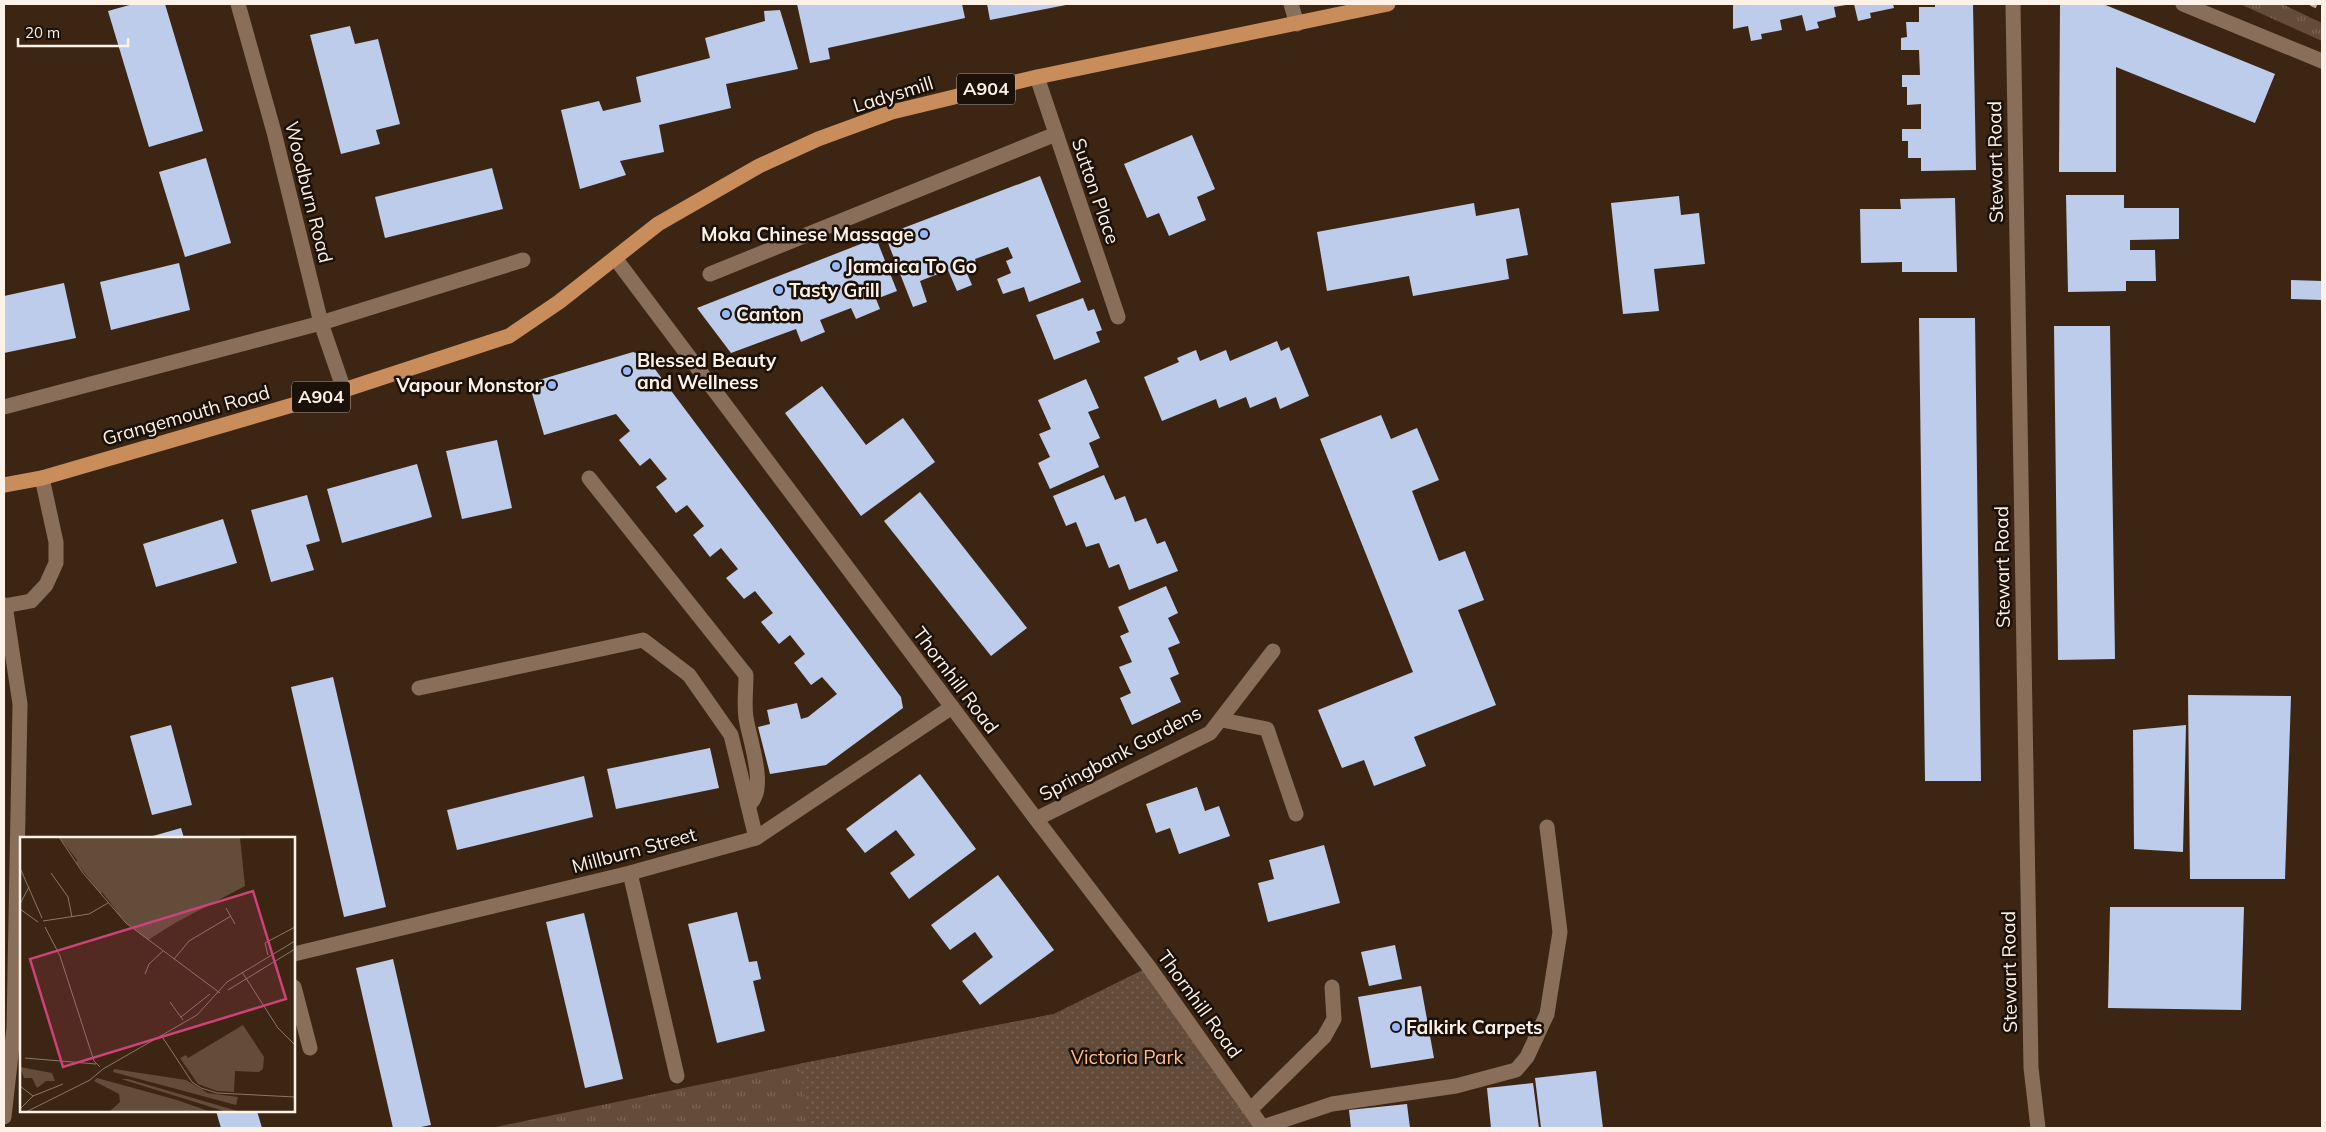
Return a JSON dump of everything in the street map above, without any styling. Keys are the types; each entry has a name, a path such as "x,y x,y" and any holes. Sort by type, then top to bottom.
{"main road":[{"name":"Ladysmill","path":"615,258 658,224 760,166 818,139 892,112 1037,77 1388,4"},
{"name":"Grangemouth Road","path":"4,485 42,478 344,390 509,336 559,302 615,258"}],"street":[{"name":"Woodburn Road","path":"238,4 274,132 321,323 344,390"},
{"path":"1291,4 1297,24"},
{"name":"Stewart Road","path":"2013,4 2030,1068 2038,1128"},
{"path":"2183,4 2322,61"},
{"name":"Sutton Place","path":"1037,77 1118,317"},
{"path":"710,274 1056,134"},
{"name":"Thornhill Road","path":"615,258 1036,819 1150,967 1263,1128"},
{"path":"4,407 321,323 523,260"},
{"path":"4,1117 14,1028 20,704 10,673 4,606 31,601 46,585 56,562 56,542 42,478"},
{"path":"589,478 746,675 746,716 758,776 755,798 748,805"},
{"path":"419,688 643,640 689,676 731,735 756,838"},
{"name":"Springbank Gardens","path":"1036,819 1210,733 1222,720 1273,651"},
{"name":"Millburn Street","path":"295,954 630,873 756,838 952,707"},
{"name":"Springbank Gardens","path":"1222,720 1267,729 1296,814"},
{"path":"1263,1128 1332,1104 1456,1086 1516,1070 1527,1057 1548,1014 1560,932 1547,827"},
{"path":"630,873 677,1076"},
{"path":"1250,1109 1324,1037 1334,1019 1332,987"},
{"path":"295,991 310,1048"}],"green space":[{"path":"2240,4 2282,4 2322,23 2322,41"},
{"name":"Victoria Park","path":"1149,967 1263,1128 491,1128 799,1064 1054,1014"},
{"name":"Victoria Park","path":"1149,967 1263,1128 847,1128 809,1123 799,1064 1054,1014"}],"building":[{"path":"133,4 165,4 203,131 149,147 108,11"},
{"path":"797,4 962,4 965,18 828,48 830,59 810,63"},
{"path":"987,4 1066,4 1066,5 990,20"},
{"path":"1733,4 1846,5 1834,7 1836,17 1817,22 1819,28 1806,31 1802,15 1780,20 1782,30 1761,34 1762,39 1751,41 1748,26 1733,29"},
{"path":"1854,4 1893,4 1894,8 1870,13 1871,18 1858,21"},
{"path":"1935,4 1973,4 1976,170 1921,171 1921,158 1908,158 1908,141 1902,141 1902,129 1921,129 1921,104 1907,105 1907,87 1902,87 1902,75 1920,75 1919,50 1901,50 1901,38 1907,37 1906,22 1919,22 1919,7 1935,7"},
{"path":"2060,4 2103,4 2275,74 2255,123 2116,67 2116,172 2059,172"},
{"path":"780,10 798,69 726,84 731,108 659,125 664,152 620,161 626,175 580,189 561,110 599,101 603,111 641,102 636,77 710,58 705,38 765,21 764,11"},
{"path":"350,26 355,44 378,39 400,124 376,130 380,144 341,154 310,35"},
{"path":"1192,135 1215,189 1197,197 1206,220 1169,236 1159,213 1147,218 1124,164"},
{"path":"206,158 231,243 185,257 159,172"},
{"path":"492,168 503,209 385,238 375,197"},
{"path":"1040,176 1081,282 1029,302 1024,287 1003,294 997,279 1011,273 1006,261 1013,258 1008,247 975,259 977,267 966,271 972,285 957,291 948,270 920,281 927,302 913,307 885,235"},
{"path":"2066,195 2124,195 2124,208 2179,208 2179,239 2130,240 2130,250 2155,250 2156,281 2126,281 2126,291 2068,292"},
{"path":"1679,196 1681,215 1699,213 1705,264 1654,269 1659,311 1623,314 1611,203"},
{"path":"1955,198 1957,272 1902,272 1902,262 1861,263 1860,209 1901,209 1900,199"},
{"path":"1474,203 1476,216 1519,208 1528,255 1506,259 1509,279 1413,296 1409,276 1327,291 1317,232"},
{"path":"876,238 897,291 876,299 880,309 856,319 851,308 820,320 825,332 801,342 796,329 731,353 697,308"},
{"path":"179,263 190,310 111,330 100,282"},
{"path":"2291,280 2322,281 2322,300 2291,299"},
{"path":"64,283 76,338 4,353 4,296"},
{"path":"1083,298 1088,311 1094,309 1102,330 1096,332 1100,342 1054,360 1036,315"},
{"path":"1919,318 1975,318 1981,781 1925,781"},
{"path":"2054,326 2110,326 2115,659 2058,660"},
{"path":"1277,341 1281,351 1289,347 1309,396 1280,409 1276,397 1250,408 1246,397 1219,408 1216,399 1162,421 1144,377 1179,362 1177,358 1196,350 1200,361 1226,350 1230,361"},
{"path":"633,352 645,356 901,697 903,708 826,765 770,774 758,727 770,724 767,710 797,703 801,719 808,717 837,694 822,677 811,685 794,663 805,654 790,635 779,644 761,622 773,613 755,591 744,599 726,578 738,569 721,548 710,557 693,535 704,526 687,505 676,513 656,487 667,479 650,458 640,466 619,440 630,431 616,414 544,435 529,383"},
{"path":"1086,379 1099,408 1088,412 1100,438 1089,443 1099,467 1050,489 1038,463 1050,457 1039,434 1051,429 1038,400"},
{"path":"822,386 866,445 903,418 935,462 861,516 785,413"},
{"path":"1381,415 1391,439 1417,428 1439,480 1412,491 1439,561 1465,551 1484,600 1458,610 1496,705 1414,737 1426,766 1374,786 1364,760 1342,768 1318,710 1413,672 1320,439"},
{"path":"497,440 512,508 462,519 446,451"},
{"path":"417,464 432,517 342,543 327,489"},
{"path":"1104,475 1115,500 1125,496 1135,522 1146,518 1157,544 1165,541 1178,571 1129,590 1119,564 1109,568 1099,543 1086,547 1076,522 1066,526 1053,496"},
{"path":"920,492 1027,628 991,656 884,521"},
{"path":"307,495 320,541 306,545 314,570 271,582 251,510"},
{"path":"223,519 237,563 156,587 143,544"},
{"path":"1166,586 1178,613 1168,618 1180,643 1168,648 1179,674 1170,678 1181,702 1132,725 1120,698 1131,693 1119,667 1132,662 1120,636 1129,632 1118,607"},
{"path":"333,677 386,907 344,917 291,687"},
{"path":"2188,695 2291,696 2285,879 2190,879"},
{"path":"171,725 192,805 152,815 130,736"},
{"path":"2186,725 2183,852 2134,849 2133,730"},
{"path":"710,748 719,788 616,809 607,769"},
{"path":"920,774 976,849 909,899 890,873 915,855 896,830 865,853 846,829"},
{"path":"584,776 593,817 457,850 447,810"},
{"path":"1197,787 1205,811 1219,806 1230,836 1179,854 1170,828 1156,833 1146,804"},
{"path":"181,828 184,837 150,837"},
{"path":"1324,845 1340,903 1268,922 1258,883 1274,879 1269,860"},
{"path":"998,875 1054,950 980,1005 962,981 993,957 975,932 950,950 931,925"},
{"path":"2110,907 2244,907 2241,1010 2108,1008"},
{"path":"737,912 749,962 757,961 761,979 753,981 765,1031 717,1043 688,924"},
{"path":"584,913 623,1079 585,1088 546,922"},
{"path":"1395,945 1402,979 1369,986 1361,952"},
{"path":"393,959 431,1125 416,1128 393,1128 356,968"},
{"name":"Falkirk Carpets","path":"1421,986 1434,1058 1371,1068 1358,997"},
{"path":"1596,1071 1603,1128 1541,1128 1535,1078"},
{"path":"1533,1083 1539,1128 1491,1128 1487,1088"},
{"path":"1407,1104 1410,1128 1351,1128 1349,1110"},
{"path":"216,1112 257,1112 262,1128 221,1128"}],"railway":[{"path":"2311,4 2322,9"}],"place":[{"name":"Moka Chinese Massage","path":"924,234"},
{"name":"Jamaica To Go","path":"836,266"},
{"name":"Tasty Grill","path":"779,290"},
{"name":"Canton","path":"726,314"},
{"name":"Blessed Beauty and Wellness","path":"627,371"},
{"name":"Vapour Monstor","path":"552,385"},
{"name":"Falkirk Carpets","path":"1396,1027"}]}
